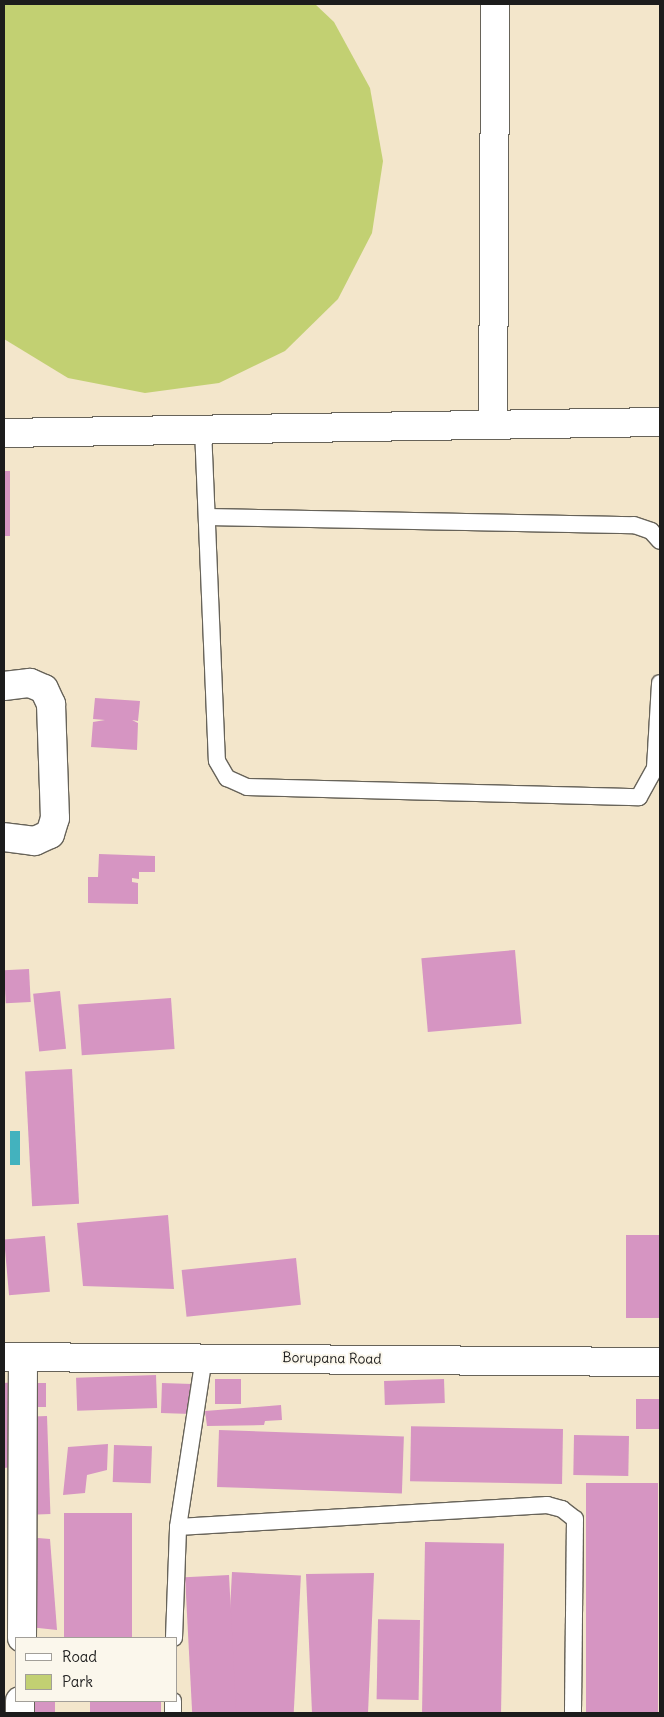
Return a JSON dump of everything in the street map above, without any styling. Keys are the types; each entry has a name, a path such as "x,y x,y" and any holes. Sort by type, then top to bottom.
{"street":[{"path":"493,425 494,4"},
{"path":"4,433 660,422"},
{"path":"4,686 30,683 44,690 51,704 55,818 50,834 35,841 4,836"},
{"name":"Borupana Road","path":"13,1357 204,1356 660,1362"},
{"path":"13,1357 22,1637"}],"lane":[{"path":"203,430 217,761 227,778 246,787 639,797 655,768 660,683"},
{"path":"207,516 634,525 651,531 660,542"},
{"path":"174,1637 178,1527 204,1356"},
{"path":"178,1527 546,1505 562,1508 574,1519 573,1713"}],"green space":[{"path":"4,4 315,4 334,22 370,88 383,161 372,233 338,299 285,351 219,383 145,393 68,378 4,339"}],"water":[{"path":"10,1131 20,1131 20,1165 10,1165"}],"building":[{"path":"4,471 10,471 10,536 4,536"},
{"path":"95,698 140,701 138,721 132,720 138,723 137,750 91,747 93,722 105,720 93,719"},
{"path":"99,854 155,856 155,872 139,872 139,879 132,878 132,882 138,883 138,904 88,903 88,877 98,877"},
{"path":"515,950 521,1024 428,1032 421,958"},
{"path":"29,969 31,1002 6,1003 4,970"},
{"path":"60,991 66,1049 39,1052 33,994"},
{"path":"171,998 175,1049 82,1055 78,1004"},
{"path":"72,1069 79,1204 32,1206 25,1071"},
{"path":"168,1215 174,1289 83,1286 77,1223"},
{"path":"626,1235 660,1235 660,1318 626,1318"},
{"path":"45,1236 50,1292 9,1295 4,1240"},
{"path":"296,1258 301,1305 187,1317 182,1270"},
{"path":"156,1375 157,1408 77,1411 76,1378"},
{"path":"215,1379 241,1379 241,1404 215,1404"},
{"path":"444,1379 445,1403 385,1405 384,1381"},
{"path":"17,1382 22,1466 4,1468 4,1383"},
{"path":"29,1383 46,1383 46,1407 29,1407"},
{"path":"162,1383 192,1384 191,1414 161,1413"},
{"path":"636,1399 660,1399 660,1429 636,1429"},
{"path":"281,1405 282,1420 265,1421 264,1425 207,1426 205,1411"},
{"path":"47,1416 50,1514 30,1515 27,1417"},
{"path":"411,1426 563,1429 562,1484 410,1481"},
{"path":"219,1430 404,1436 402,1493 217,1487"},
{"path":"574,1435 629,1436 628,1476 573,1475"},
{"path":"108,1444 107,1470 87,1475 85,1493 63,1495 68,1447"},
{"path":"114,1445 152,1446 151,1483 113,1482"},
{"path":"586,1483 658,1483 658,1713 586,1713"},
{"path":"64,1513 132,1513 132,1637 64,1637"},
{"path":"26,1537 50,1539 57,1630 29,1627"},
{"path":"425,1542 504,1543 501,1713 422,1713"},
{"path":"232,1572 301,1576 294,1713 225,1713"},
{"path":"374,1573 368,1713 312,1713 306,1574"},
{"path":"229,1575 236,1713 192,1713 185,1577"},
{"path":"378,1619 420,1620 419,1700 377,1699"},
{"path":"35,1702 55,1702 55,1713 35,1713"},
{"path":"90,1702 161,1702 161,1713 90,1713"}]}
